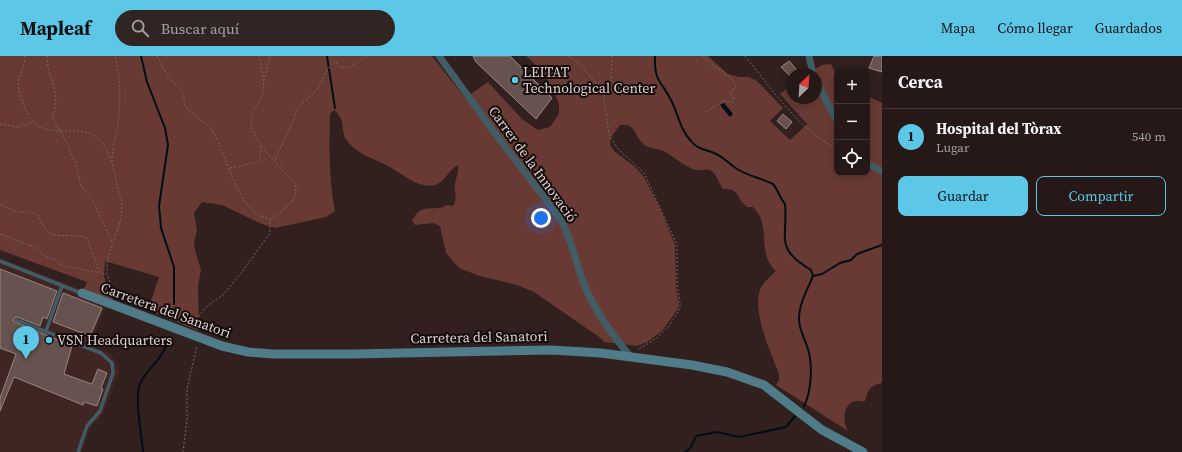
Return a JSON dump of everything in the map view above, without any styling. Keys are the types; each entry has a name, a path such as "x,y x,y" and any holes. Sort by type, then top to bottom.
{"street":[{"name":"Carrer de la Innovació","path":"439,56 497,136 560,218 567,232 577,264 595,307 616,339 631,356"},
{"path":"809,56 812,68"},
{"path":"822,92 834,115"},
{"path":"870,165 882,171"},
{"name":"Carretera del Sanatori","path":"82,294 120,307 199,338 236,350 273,354 551,350 631,356 713,369 746,378 764,385 822,430 863,452"}],"lane":[{"path":"0,261 82,294"},
{"path":"46,331 62,286"},
{"path":"16,320 101,353 109,359 113,366 114,373 102,406 97,416 87,426 78,452"}],"path":[{"path":"25,56 23,67 18,77 19,88 28,116 33,123 51,132 83,132 95,137 104,148 112,164 122,206 108,255 107,274 120,307"},
{"path":"47,56 57,107 52,117 78,168 81,186 93,201 112,243"},
{"path":"112,164 112,151 117,131 120,99 120,82 115,56"},
{"path":"157,56 170,79 182,91 185,106 209,127 213,133 234,183 251,209 260,215 272,219"},
{"path":"259,56 264,82"},
{"path":"189,334 193,323 207,306 223,295 247,266 270,233 271,229 269,225 272,219 279,215 289,205 296,188 289,176 261,145 256,137 251,120 252,114 262,94 270,56"},
{"path":"274,161 294,119 297,108 316,91 332,62 335,61 339,68 348,68 367,56"},
{"path":"569,56 581,65 604,94 608,126 614,144 644,173 677,245 677,284 680,309 657,338 640,347 631,356"},
{"path":"604,94 611,79 612,56"},
{"path":"703,56 708,62 732,78 736,86 730,93 734,99 732,102 724,101 706,112"},
{"path":"745,56 768,86 801,122 834,147"},
{"path":"0,124 17,126 33,123"},
{"path":"229,168 259,162 261,145"},
{"path":"0,204 18,213 27,211 37,214 48,232 52,234 74,234 87,238 100,273"},
{"path":"0,234 9,236 23,244 34,247 44,256 53,259 64,266 107,274"},
{"path":"183,452 187,420 188,389 199,338"}],"shaded area":[{"path":"0,56 432,56 465,98 488,82 522,119 538,130 550,127 559,114 559,104 552,87 538,67 526,56 708,56 728,74 739,77 749,77 757,81 783,108 770,121 790,140 807,124 789,104 822,104 822,68 817,68 822,65 831,64 834,70 834,176 870,176 870,97 882,103 882,383 870,389 865,401 855,401 848,406 844,418 848,431 776,385 779,380 779,374 760,321 758,299 762,285 776,271 770,264 767,256 762,222 759,214 753,207 747,207 736,192 729,189 723,189 712,171 696,170 683,164 661,150 646,146 642,143 633,129 626,125 620,125 611,137 610,145 615,152 634,166 644,177 662,213 675,245 676,287 679,304 678,309 662,331 647,342 637,346 604,342 602,339 534,292 517,285 480,276 459,268 446,253 440,226 433,223 415,225 412,221 417,213 424,209 440,208 448,205 453,206 456,198 455,184 458,165 452,169 442,181 435,185 428,186 416,183 388,166 356,150 345,138 342,122 334,110 330,114 330,150 335,211 326,217 275,228 262,224 222,205 202,202 194,213 197,230 194,242 201,270 198,286 199,331 148,310 159,277 105,261 104,277 113,300 84,289 87,282 0,250"},
{"path":"786,89 786,101 780,94"},
{"path":"724,103 733,114 730,117 720,105"},
{"path":"0,258 108,300 91,345 111,354 116,362 119,372 104,412 99,420 92,426 82,452 0,452"}],"building":[{"name":"LEITAT Technological Center","path":"473,56 510,56 552,98 536,119 476,62"},
{"path":"874,56 882,56 882,72 869,68"},
{"path":"789,61 795,68 786,68 786,72 781,67"},
{"path":"783,114 792,122 786,129 777,121"},
{"path":"0,269 57,291 47,319 43,317 40,326 17,317 14,318 13,321 72,346 64,374 92,384 98,369 107,373 101,388 103,389 97,406 84,402 83,405 14,377 0,411 0,398 16,354 0,348"},
{"path":"63,293 102,308 90,336 53,322"}],"waterway":[{"path":"141,56 147,82 165,128 168,145 159,206 161,228 174,267 174,304"},
{"path":"327,56 335,108"},
{"path":"655,56 657,76 671,100 687,137 699,148 718,155 741,171 775,186 785,204 785,242 787,249 799,262 811,270 813,276"},
{"path":"804,406 809,393 811,368 809,353 800,326 799,313 813,276 822,274 840,263 851,260 857,254 882,245"},
{"path":"143,452 138,407 138,390 146,374 161,356 166,346"},
{"path":"685,452 691,447 696,436 717,432 739,437 786,427 795,416"}],"place":[{"name":"LEITAT Technological Center","path":"515,80"},
{"name":"VSN Headquarters","path":"49,340"},
{"name":"Hospital del Tòrax","path":"26,359"}]}
